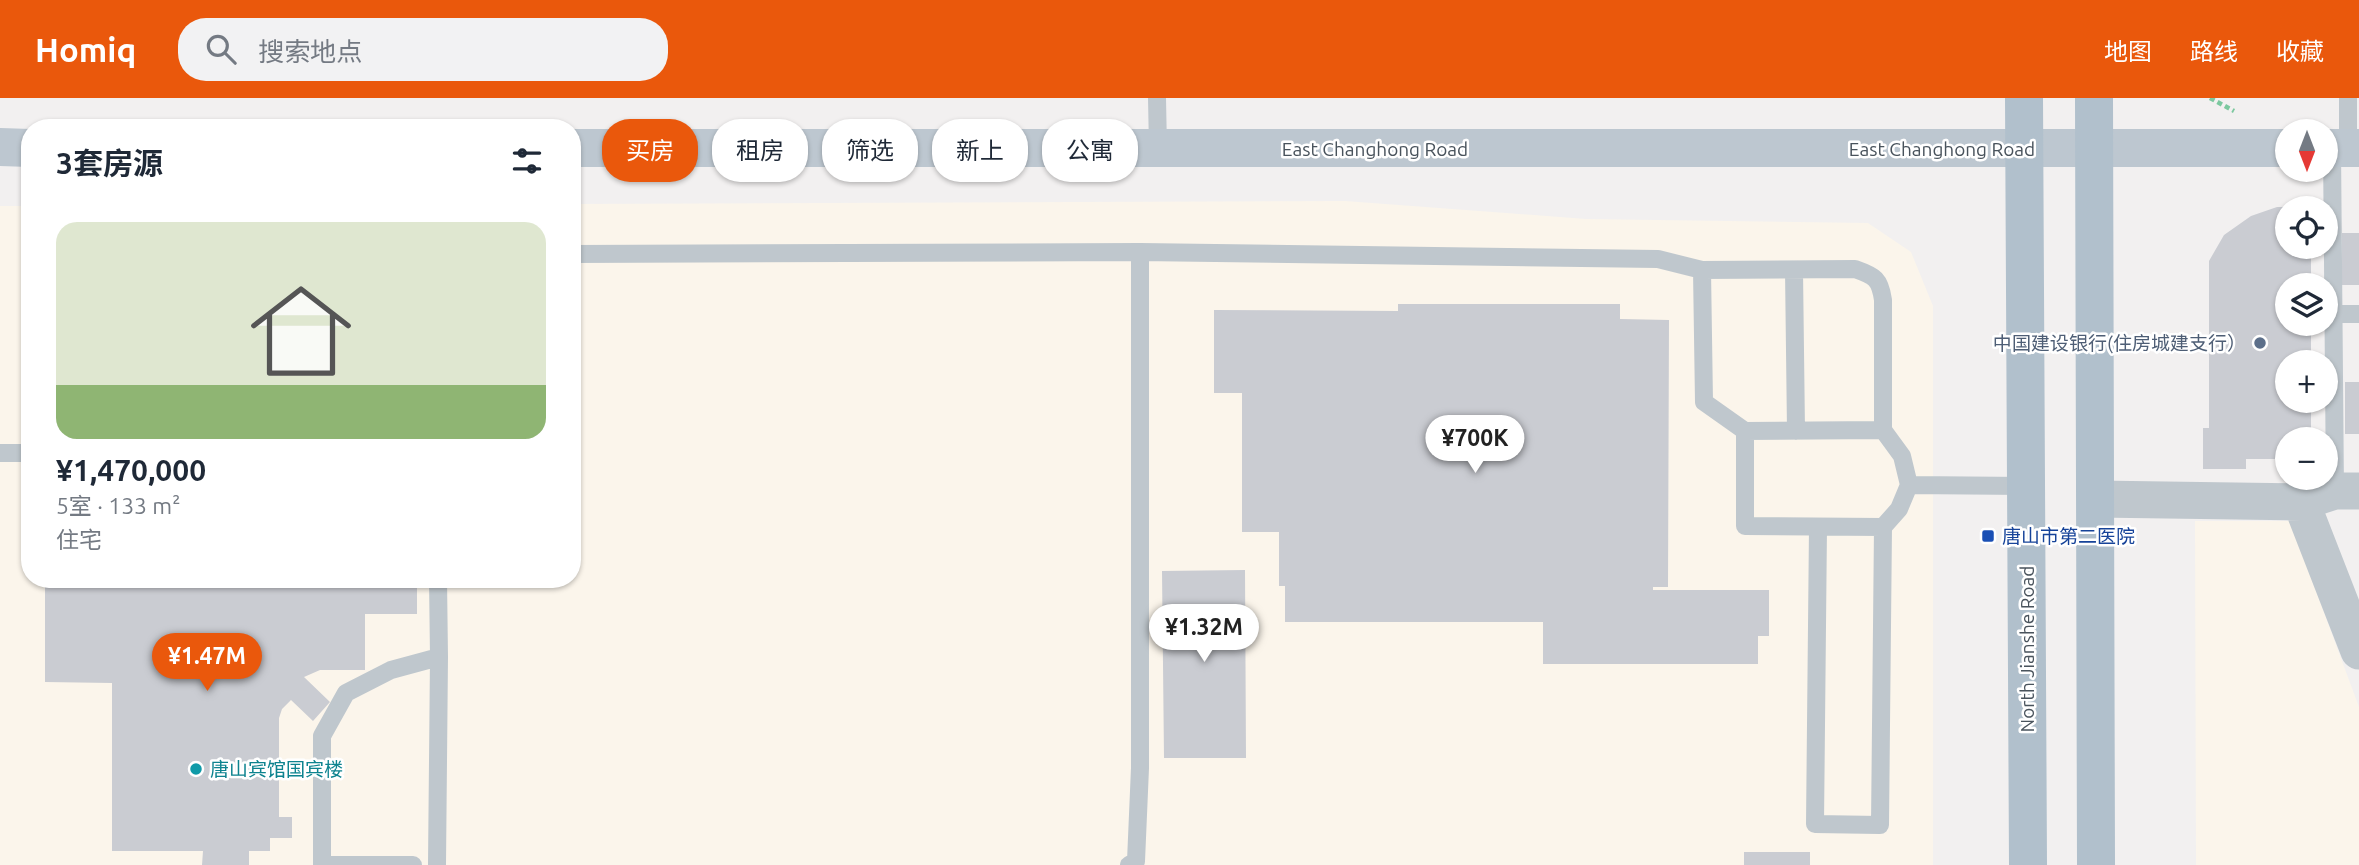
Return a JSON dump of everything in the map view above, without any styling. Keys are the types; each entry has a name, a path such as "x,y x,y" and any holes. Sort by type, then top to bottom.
{"main road":[{"name":"North Jianshe Road","path":"2024,98 2028,865"},
{"path":"2094,98 2096,865"}],"street":[{"path":"0,148 21,148"},
{"name":"East Changhong Road","path":"581,148 2275,148"},
{"path":"2096,499 2301,502 2347,491"},
{"path":"2301,502 2359,651"}],"lane":[{"path":"1157,98 1158,148"},
{"path":"2336,273 2341,148 2348,98"},
{"path":"1129,865 1136,861 1140,768 1140,252"},
{"path":"581,254 1140,252 1658,259 1702,270 1855,269 1871,274 1881,285 1883,429 1902,456 1909,485 1899,509 1884,527 1880,825 1815,824 1818,527"},
{"path":"1702,270 1704,402 1745,431 1883,429"},
{"path":"1794,270 1796,431"},
{"path":"2338,314 2359,314"},
{"path":"2336,336 2347,491"},
{"path":"1745,431 1745,526 1884,527"},
{"path":"0,453 21,453"},
{"path":"1909,485 2027,486"},
{"path":"437,865 438,588"},
{"path":"413,865 322,864 322,736 346,693 391,670 439,657"}],"shaded area":[{"path":"1345,201 1586,219 1868,223 1911,252 1933,306 1933,865 0,865 0,206 21,206 21,588 581,588 581,204"},
{"path":"2195,521 2290,521 2359,707 2359,865 2196,865"}],"building":[{"name":"中国建设银行(住房城建支行）","path":"2275,208 2275,259 2311,259 2311,273 2275,273 2275,336 2311,336 2311,350 2275,350 2275,413 2311,413 2311,427 2275,427 2275,459 2246,459 2246,469 2203,469 2203,428 2209,428 2209,261 2224,235 2251,216"},
{"path":"2342,233 2359,233 2359,285 2342,285"},
{"path":"1398,304 1620,304 1620,319 1669,320 1668,587 1653,587 1653,590 1769,590 1769,636 1758,636 1758,664 1543,664 1543,622 1285,622 1285,586 1279,586 1279,532 1242,532 1242,393 1214,393 1214,310 1398,311"},
{"path":"2345,382 2359,382 2359,434 2345,434"},
{"path":"1245,570 1246,758 1164,758 1162,571"},
{"name":"唐山宾馆国宾楼","path":"45,588 417,588 417,614 365,614 365,670 320,670 304,677 330,702 313,721 291,700 282,709 279,718 279,817 292,817 292,838 270,838 270,851 249,851 249,865 202,865 203,851 112,851 112,683 45,682"},
{"path":"1744,852 1810,852 1810,865 1744,865"}],"place":[{"name":"中国建设银行(住房城建支行）","path":"2260,343"},
{"name":"唐山市第二医院","path":"1988,536"},
{"name":"唐山宾馆国宾楼","path":"196,769"}]}
